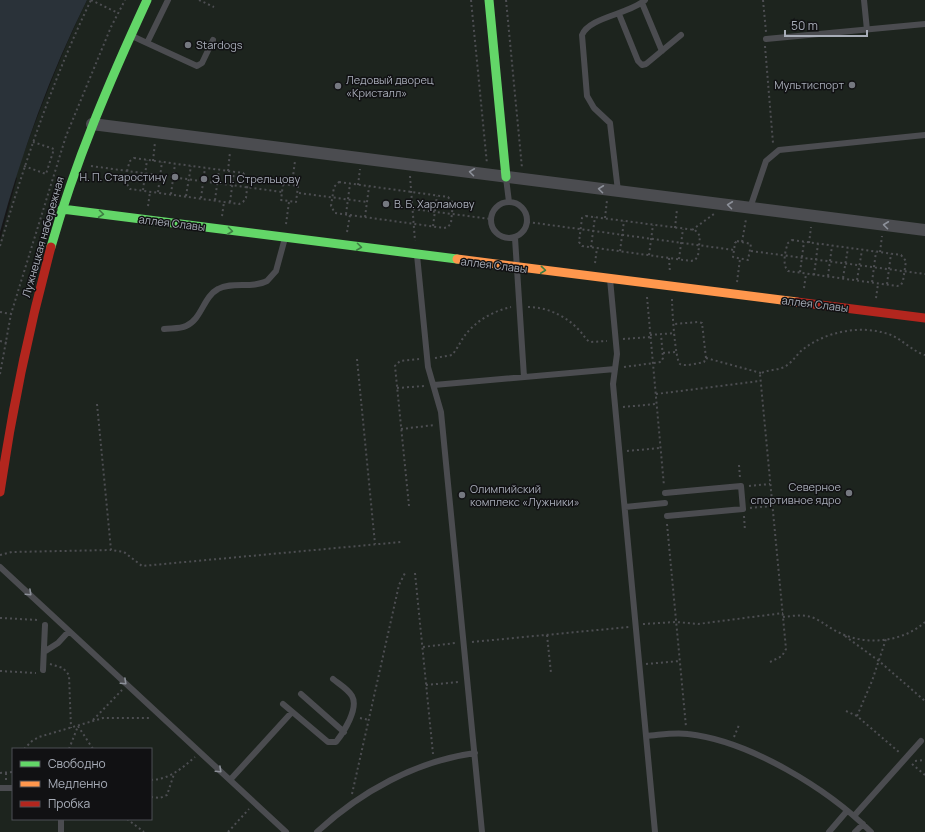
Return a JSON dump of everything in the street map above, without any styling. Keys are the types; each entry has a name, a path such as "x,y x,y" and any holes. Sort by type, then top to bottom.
{"street":[{"name":"Лужнецкая набережная","path":"0,492 8,431 29,329 62,209 92,124 147,0"},
{"path":"489,0 506,177"},
{"path":"92,124 925,230"},
{"name":"аллея Славы","path":"62,209 417,255 610,277 925,318"}],"lane":[{"path":"147,43 168,0"},
{"path":"864,0 867,30"},
{"path":"613,191 611,127 604,116 594,108 587,96 582,38 584,30 589,26 619,14 644,1 662,51"},
{"path":"619,14 640,64 646,64 681,35"},
{"path":"766,39 925,24"},
{"path":"131,35 197,66 202,63 213,40"},
{"path":"749,208 763,167 774,152 782,149 925,135"},
{"path":"506,177 509,202"},
{"path":"509,202 519,204 523,208 526,212 528,222 524,232 515,238 510,239 500,236 493,229 490,219 496,207 509,202"},
{"path":"164,329 183,327 190,324 197,318 210,295 218,289 267,281 276,271 285,238"},
{"path":"515,238 518,307 524,377"},
{"path":"417,255 427,358 439,402 442,425 482,832"},
{"path":"610,277 617,354 613,380 655,832"},
{"path":"434,385 615,368"},
{"path":"665,493 741,486 743,509 667,516"},
{"path":"625,507 665,503"},
{"path":"0,567 286,832"},
{"path":"43,670 46,625"},
{"path":"44,652 58,643 69,631"},
{"path":"283,704 328,742 336,742 344,732 350,717 353,700 349,692 333,679"},
{"path":"302,694 344,732"},
{"path":"230,780 292,712"},
{"path":"646,736 687,734 731,745 785,769 815,786 872,832"},
{"path":"854,816 921,741"},
{"path":"317,832 350,805 381,785 434,761 450,756 474,753"},
{"path":"0,788 12,788"},
{"path":"829,832 847,811"},
{"path":"61,820 61,832"},
{"path":"855,832 863,824"}],"path":[{"path":"0,246 32,142 91,0 118,13"},
{"path":"0,374 11,314 37,225 66,136 118,13 125,0"},
{"path":"199,0 214,7"},
{"path":"471,0 488,174"},
{"path":"506,0 523,179"},
{"path":"763,0 766,39 765,52 774,152"},
{"path":"153,161 157,132"},
{"path":"24,166 46,174 54,149 32,142"},
{"path":"228,171 232,142"},
{"path":"292,185 296,150"},
{"path":"132,158 147,160 247,175 247,188 243,202 186,197 130,189 127,186 129,162 132,158"},
{"path":"358,185 362,158"},
{"path":"143,191 147,160"},
{"path":"158,193 162,162"},
{"path":"171,194 175,164"},
{"path":"409,164 417,255"},
{"path":"84,165 282,192"},
{"path":"186,197 190,166"},
{"path":"200,198 205,168"},
{"path":"215,200 220,170"},
{"path":"230,202 234,172"},
{"path":"283,184 298,186 297,201 290,202 282,200 282,192 283,184"},
{"path":"336,184 350,184 452,199 452,214 448,227 414,224 334,212 331,206 336,184"},
{"path":"346,215 350,184"},
{"path":"365,217 369,186"},
{"path":"605,218 613,191"},
{"path":"298,193 367,202"},
{"path":"433,226 437,196"},
{"path":"675,228 679,199"},
{"path":"285,238 290,202"},
{"path":"692,230 726,205"},
{"path":"412,208 490,219"},
{"path":"742,242 749,208"},
{"path":"809,243 813,216"},
{"path":"583,217 595,217 692,230 700,234 699,246 695,260 679,260 582,246 580,243 580,230 583,217"},
{"path":"591,248 595,217"},
{"path":"620,252 624,221"},
{"path":"528,222 734,250"},
{"path":"649,256 653,225"},
{"path":"880,252 884,225"},
{"path":"679,260 683,229"},
{"path":"735,242 751,244 749,259 734,257 734,250 735,242"},
{"path":"789,242 804,242 880,252 904,257 906,261 905,272 901,285 887,285 786,270 784,264 789,242"},
{"path":"800,273 804,242"},
{"path":"814,275 818,244"},
{"path":"828,277 832,246"},
{"path":"843,279 848,248"},
{"path":"857,281 862,250"},
{"path":"751,251 925,274"},
{"path":"872,283 876,252"},
{"path":"887,285 891,254"},
{"path":"736,294 740,259"},
{"path":"670,285 677,360 681,364 702,363 706,358 702,323 674,324"},
{"path":"409,506 395,369 397,363 400,361 451,356 467,333 480,321 500,310 518,307 540,308 556,313 573,325 590,342 675,333"},
{"path":"0,312 11,314"},
{"path":"706,358 761,373 783,368 801,351 821,338 836,333 854,330 882,333 900,340 925,355"},
{"path":"615,368 658,364 663,359 661,334"},
{"path":"0,341 6,343"},
{"path":"663,353 676,352"},
{"path":"357,359 375,544"},
{"path":"761,373 760,381 786,649 782,656 770,662"},
{"path":"656,394 760,381"},
{"path":"397,388 434,385"},
{"path":"97,404 111,550"},
{"path":"616,408 656,404"},
{"path":"401,429 442,425"},
{"path":"620,452 660,448"},
{"path":"739,465 741,486 770,484"},
{"path":"745,531 743,509 772,506"},
{"path":"0,555 12,552 111,550 124,552 138,564 144,566 401,542"},
{"path":"350,805 399,585 406,571"},
{"path":"415,573 434,761"},
{"path":"423,646 675,622 698,624 783,613"},
{"path":"783,617 800,615 811,617 842,634 879,661 925,701"},
{"path":"0,618 41,620 46,625"},
{"path":"842,634 861,639 886,640 908,633 925,622"},
{"path":"547,635 551,673"},
{"path":"857,716 886,640"},
{"path":"639,665 680,661"},
{"path":"57,666 65,669 69,675 71,728"},
{"path":"0,671 38,673 43,670"},
{"path":"426,685 468,681"},
{"path":"92,721 121,690"},
{"path":"846,711 857,716 906,758"},
{"path":"25,748 39,737 92,721 109,717 138,718"},
{"path":"731,745 739,725"},
{"path":"69,748 78,726"},
{"path":"78,726 92,748"},
{"path":"152,780 174,774 201,753"},
{"path":"925,760 910,762 925,775"},
{"path":"0,773 12,772"},
{"path":"152,797 160,798 167,795 174,774"},
{"path":"228,832 255,803"},
{"path":"128,820 144,832"},
{"path":"132,820 134,824"}],"shaded area":[{"path":"0,0 87,0 61,56 27,143 0,232"},
{"name":"Олимпийский комплекс «Лужники»","path":"87,0 925,0 925,832 0,832 0,240 17,178 15,177 67,43"}],"traffic: fast":[{"path":"51,247 60,215 94,122 147,0"},
{"path":"489,0 506,177"},
{"path":"62,209 457,259"}],"traffic: slow":[{"path":"457,259 797,302"}],"traffic: jam":[{"path":"0,492 22,369 35,308 51,247"},
{"path":"797,302 925,318"}],"place":[{"name":"Stardogs","path":"188,45"},
{"name":"Мультиспорт","path":"852,85"},
{"name":"Ледовый дворец «Кристалл»","path":"338,86"},
{"name":"Н. П. Старостину","path":"175,177"},
{"name":"Э. П. Стрельцову","path":"204,179"},
{"name":"В. Б. Харламову","path":"386,204"},
{"name":"Северное спортивное ядро","path":"849,493"},
{"name":"Олимпийский комплекс «Лужники»","path":"462,495"}]}
